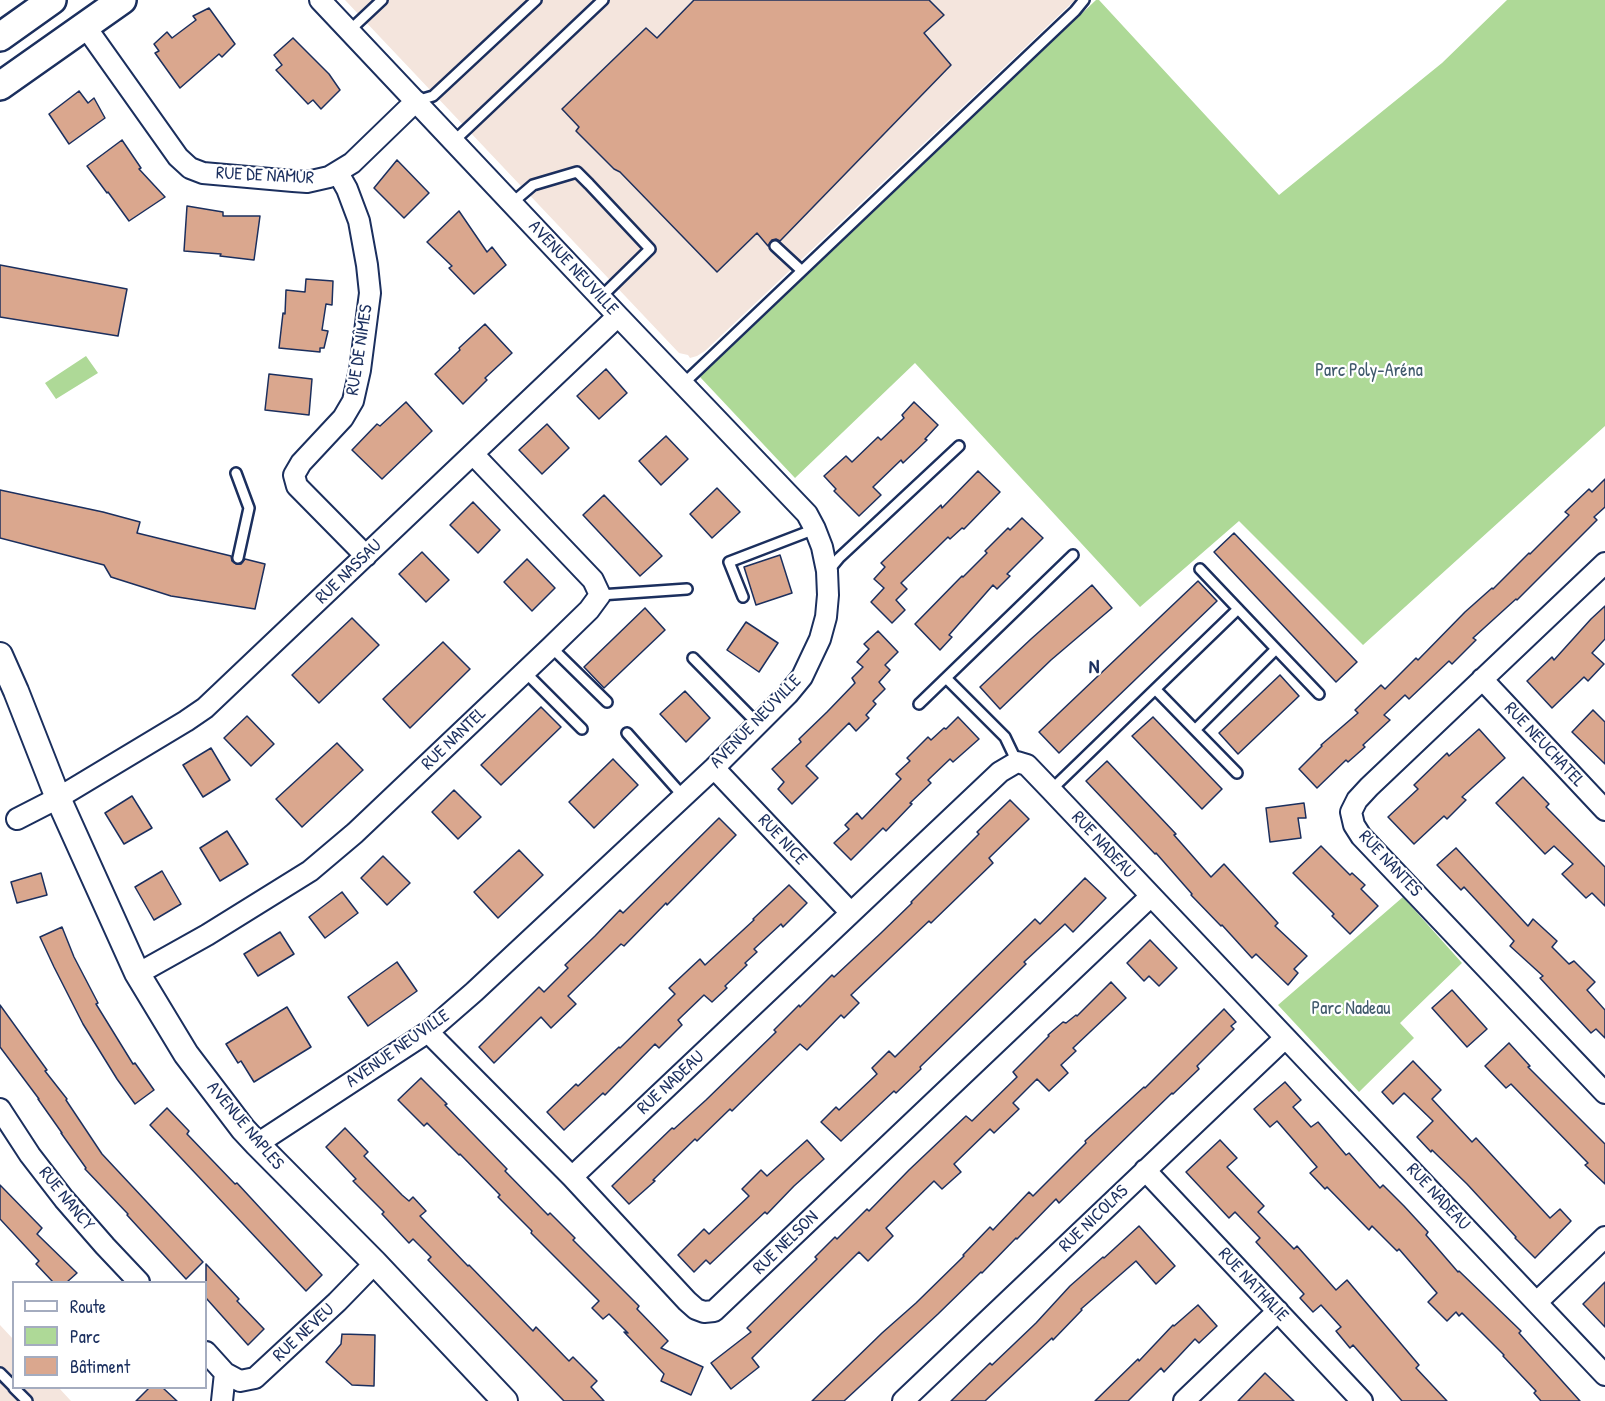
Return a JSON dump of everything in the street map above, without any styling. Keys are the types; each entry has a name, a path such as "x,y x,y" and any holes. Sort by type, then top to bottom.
{"main road":[{"path":"0,37 52,0"},
{"path":"0,86 122,0"}],"street":[{"name":"AVENUE NEUVILLE","path":"257,1144 428,1032 474,992 714,768 802,677 820,639 826,618 828,595 827,572 822,547 807,514 320,0"},
{"name":"RUE DE NAMUR","path":"85,26 178,157 195,171 300,181 319,180 338,173 352,163 416,101"},
{"name":"RUE DE NÎMES","path":"338,173 347,189 359,221 367,265 370,293 360,370 353,401 343,418 300,463 294,475 297,486 366,556"},
{"name":"RUE NASSAU","path":"58,798 205,708 618,316"},
{"path":"473,454 593,580 600,595"},
{"name":"RUE NANTES","path":"1605,563 1369,787 1357,800 1351,812 1354,825 1361,836 1605,1093"},
{"name":"RUE NANTEL","path":"137,973 207,935 310,871 355,833 552,647 589,610 600,595"},
{"name":"AVENUE NAPLES","path":"0,655 58,798 137,973 186,1054 243,1129 375,1263 505,1401"},
{"name":"RUE NEUCHATEL","path":"1482,679 1605,810"},
{"name":"RUE NADEAU","path":"572,1177 1000,772 1017,762 1027,765 1051,790 1605,1375"},
{"name":"RUE NICE","path":"714,768 851,912"},
{"path":"17,819 58,798"},
{"name":"RUE NELSON","path":"428,1032 572,1177 696,1310 714,1311 1150,896"},
{"name":"RUE NICOLAS","path":"903,1401 1285,1038"},
{"name":"RUE NANCY","path":"0,1109 30,1155 64,1199 138,1281"},
{"name":"RUE NATHALIE","path":"1145,1170 1362,1401"},
{"path":"1537,1302 1605,1237"},
{"name":"RUE NEVEU","path":"225,1373 240,1381 255,1378 375,1263"},
{"path":"1184,1401 1278,1311"},
{"path":"207,1353 225,1373 222,1401"}],"lane":[{"path":"349,31 382,0"},
{"path":"416,101 433,96 536,0"},
{"path":"454,141 603,0"},
{"path":"682,384 1084,0"},
{"path":"512,203 533,185 577,172 589,184 650,249 601,297"},
{"path":"776,246 801,270"},
{"path":"827,572 839,558 959,446"},
{"path":"236,473 249,508 238,558"},
{"path":"743,597 729,562 815,529"},
{"path":"919,704 1073,555"},
{"path":"1200,569 1319,694"},
{"path":"600,595 687,589"},
{"path":"1051,790 1238,609"},
{"path":"552,647 607,702"},
{"path":"1195,730 1276,650"},
{"path":"693,658 758,724"},
{"path":"525,672 582,729"},
{"path":"946,678 1005,737 1017,762"},
{"path":"1156,690 1237,772"},
{"path":"627,733 683,796"},
{"path":"0,1373 12,1385"},
{"path":"16,1389 27,1401"}],"shaded area":[{"path":"345,0 1075,0 705,351 690,358 688,355 679,353"},
{"path":"0,1325 12,1338 12,1389 60,1389 71,1401 0,1401"}],"green space":[{"name":"Parc Poly-Aréna","path":"1096,0 1099,0 1279,195 1442,63 1507,0 1605,0 1605,426 1363,645 1239,521 1140,607 915,363 795,478 700,377"},
{"path":"86,356 98,373 56,399 45,383"},
{"name":"Parc Nadeau","path":"1403,897 1462,963 1400,1023 1414,1038 1359,1092 1278,1005"}],"building":[{"path":"694,0 929,0 944,15 924,33 951,65 780,241 772,240 768,246 757,233 717,272 620,172 614,169 576,131 579,127 562,109 646,28 657,38"},
{"path":"209,8 235,44 222,57 219,54 180,88 155,53 159,51 154,44 167,32 172,38 196,20 193,16"},
{"path":"293,38 329,74 340,90 321,109 313,100 308,104 276,70 282,65 274,55"},
{"path":"79,91 88,103 94,98 105,118 69,144 49,114"},
{"path":"122,140 141,168 139,169 165,197 129,221 87,166"},
{"path":"397,160 429,193 404,218 374,188"},
{"path":"187,206 223,212 223,216 260,216 254,260 184,251"},
{"path":"459,211 487,252 492,247 506,265 474,294 449,268 452,266 427,242"},
{"path":"0,265 127,289 118,336 0,317"},
{"path":"306,279 333,281 332,305 326,304 322,330 328,331 324,348 320,348 320,352 279,348 283,313 285,314 286,290 305,292"},
{"path":"485,324 512,353 485,378 487,380 463,404 435,374"},
{"path":"606,369 627,393 599,419 577,396"},
{"path":"269,374 312,379 309,415 265,410"},
{"path":"406,402 432,431 382,479 352,450 377,424 380,426"},
{"path":"914,402 938,425 925,439 927,440 903,463 901,460 873,487 881,495 859,516 834,491 836,489 824,476 846,456 852,462 878,437 881,440 904,418 902,415"},
{"path":"547,424 569,448 542,474 519,450"},
{"path":"666,436 688,459 661,485 639,461"},
{"path":"978,471 1000,492 964,529 962,528 950,539 948,537 901,583 907,589 896,600 905,610 892,623 871,602 884,588 874,579 885,567 881,563 941,505 942,508"},
{"path":"1605,479 1605,507 1594,517 1597,520 1517,600 1473,638 1476,640 1452,664 1449,661 1409,699 1405,695 1384,715 1390,720 1363,745 1365,747 1348,762 1346,760 1317,788 1299,769 1321,745 1358,713 1355,710 1381,685 1385,689 1416,658 1418,660 1465,612 1493,589 1569,515 1565,512 1589,489 1592,492"},
{"path":"717,488 740,512 712,538 690,514"},
{"path":"0,490 140,522 137,533 231,556 232,561 236,564 241,564 245,559 265,564 255,609 171,596 111,577 104,565 0,538"},
{"path":"604,495 662,556 640,576 583,515"},
{"path":"473,502 500,530 478,553 450,525"},
{"path":"1022,518 1043,538 1007,574 1010,576 997,589 993,585 949,635 952,637 940,650 915,624 987,553 985,551 1008,528 1010,530"},
{"path":"1234,533 1357,662 1336,682 1214,552"},
{"path":"422,552 449,580 426,602 399,574"},
{"path":"780,555 792,593 756,605 744,567"},
{"path":"527,559 555,588 532,611 504,582"},
{"path":"1198,581 1217,601 1059,753 1039,732"},
{"path":"1092,585 1112,608 1051,660 1000,709 980,687"},
{"path":"1605,606 1605,639 1592,653 1604,664 1588,681 1584,677 1552,708 1527,681 1552,657 1554,660"},
{"path":"645,608 665,630 604,688 584,667"},
{"path":"352,618 379,645 319,703 292,675"},
{"path":"746,622 778,643 759,672 727,650"},
{"path":"878,631 898,652 885,665 890,670 879,682 885,689 873,701 876,704 866,715 869,718 856,731 849,723 806,766 818,778 792,804 778,789 784,782 772,769 801,742 799,739 855,683 852,678 863,667 857,662 869,649 864,644"},
{"path":"443,642 470,669 410,728 383,699"},
{"path":"1280,675 1299,696 1238,754 1219,733"},
{"path":"685,691 710,718 686,742 660,714"},
{"path":"541,707 561,727 501,785 481,765"},
{"path":"1593,710 1605,722 1605,764 1572,732"},
{"path":"247,716 274,744 251,766 224,738"},
{"path":"958,717 979,739 953,762 950,759 928,780 931,783 886,831 883,828 851,860 834,843 849,829 845,825 857,813 862,819 901,779 896,774 910,761 907,758 928,737 931,740"},
{"path":"1153,717 1222,789 1202,809 1132,736"},
{"path":"1479,729 1505,758 1462,797 1466,800 1447,819 1444,816 1414,844 1388,817 1418,789 1414,785 1447,753 1449,756"},
{"path":"337,743 363,770 302,827 276,799"},
{"path":"211,748 230,780 203,797 183,765"},
{"path":"613,759 638,785 594,828 569,802"},
{"path":"1107,761 1176,834 1174,835 1211,877 1224,864 1278,923 1275,926 1307,956 1294,969 1298,973 1288,985 1256,954 1252,958 1191,895 1156,853 1086,781"},
{"path":"1523,777 1549,804 1546,807 1605,867 1605,906 1592,893 1586,898 1562,874 1573,864 1554,846 1545,854 1496,803"},
{"path":"454,790 481,817 458,839 432,812"},
{"path":"132,796 152,828 124,844 105,813"},
{"path":"1010,800 1029,819 989,858 993,863 851,995 859,1003 844,1018 841,1015 807,1050 800,1044 732,1111 730,1109 697,1141 695,1139 653,1180 655,1181 629,1204 612,1186 672,1128 674,1129 706,1100 776,1032 774,1030 799,1005 800,1007 832,975 834,977 912,903 979,834 977,832"},
{"path":"1304,803 1306,818 1298,818 1301,838 1270,842 1266,808"},
{"path":"719,818 736,835 667,905 666,903 624,946 621,944 568,996 576,1004 551,1028 541,1017 494,1063 479,1047 539,987 544,992 568,968 565,965 620,910 623,913"},
{"path":"227,831 248,864 220,881 200,848"},
{"path":"1321,846 1350,875 1352,873 1365,885 1361,889 1378,906 1350,934 1332,916 1334,914 1293,873"},
{"path":"1456,848 1528,926 1533,919 1557,941 1552,947 1569,964 1574,961 1595,982 1587,990 1605,1010 1605,1038 1596,1029 1591,1033 1540,978 1543,976 1510,946 1514,941 1464,887 1461,890 1437,865"},
{"path":"519,850 543,875 498,918 474,892"},
{"path":"383,856 410,883 387,905 361,878"},
{"path":"162,871 181,904 154,920 135,887"},
{"path":"41,873 47,895 17,903 11,882"},
{"path":"1085,878 1106,898 1073,932 1065,924 1024,962 1026,964 920,1067 921,1069 841,1141 821,1122 836,1107 839,1110 877,1074 872,1068 889,1051 895,1057 1035,919 1040,924"},
{"path":"789,885 807,903 783,927 781,924 754,949 757,952 725,986 727,988 712,1002 704,995 678,1020 682,1025 659,1048 655,1044 605,1095 603,1093 564,1130 547,1112 576,1084 578,1086 620,1048 675,994 669,988 700,959 705,965"},
{"path":"342,892 358,913 325,938 309,917"},
{"path":"62,927 74,957 98,1003 96,1004 133,1064 135,1063 154,1090 135,1104 83,1024 40,937"},
{"path":"280,932 294,954 258,976 244,954"},
{"path":"1150,940 1177,968 1159,986 1149,976 1144,981 1127,963"},
{"path":"397,962 417,991 368,1026 348,997"},
{"path":"1111,982 1126,998 1073,1048 1076,1051 1061,1065 1068,1073 1049,1091 1037,1079 1013,1103 1019,1109 994,1133 990,1129 954,1164 961,1172 942,1189 934,1181 886,1228 893,1236 868,1261 859,1252 752,1358 759,1367 731,1389 711,1363 751,1332 747,1328 817,1259 815,1257 835,1237 837,1239 867,1209 869,1211 966,1116 972,1121 1017,1077 1013,1072 1048,1035 1063,1022 1066,1023 1077,1016"},
{"path":"1452,990 1487,1029 1467,1047 1432,1008"},
{"path":"0,1005 67,1099 102,1154 203,1262 186,1279 85,1169 39,1099 0,1047"},
{"path":"287,1007 311,1047 254,1082 241,1061 238,1063 226,1044"},
{"path":"1224,1009 1236,1022 1231,1026 1234,1029 1197,1066 1199,1069 1059,1203 1056,1199 982,1273 844,1401 812,1401 916,1303 990,1227 993,1230 1029,1192 1033,1196 1086,1143 1085,1141 1145,1088"},
{"path":"1509,1043 1530,1066 1528,1067 1605,1144 1605,1184 1585,1165 1588,1163 1511,1084 1506,1088 1485,1066"},
{"path":"1413,1061 1441,1090 1432,1099 1472,1142 1476,1138 1550,1218 1560,1209 1571,1221 1535,1258 1467,1184 1417,1137 1433,1121 1404,1093 1393,1104 1382,1092"},
{"path":"421,1078 507,1169 505,1171 548,1215 550,1213 575,1238 573,1240 639,1306 637,1309 668,1341 661,1348 703,1367 691,1395 661,1381 664,1374 609,1314 603,1319 592,1308 599,1301 531,1233 532,1231 498,1197 500,1195 427,1123 424,1126 398,1100"},
{"path":"1285,1082 1301,1100 1293,1107 1311,1127 1318,1122 1346,1155 1349,1153 1380,1188 1383,1185 1404,1206 1428,1232 1426,1235 1458,1272 1521,1331 1519,1333 1580,1401 1541,1401 1534,1393 1536,1391 1504,1355 1462,1313 1459,1316 1456,1312 1447,1321 1428,1302 1437,1293 1399,1249 1397,1251 1372,1226 1369,1230 1327,1187 1325,1189 1310,1173 1317,1167 1277,1121 1270,1127 1254,1109"},
{"path":"167,1108 189,1131 187,1134 235,1184 237,1183 322,1275 306,1291 150,1125"},
{"path":"345,1128 368,1152 364,1156 402,1195 409,1201 413,1197 426,1211 420,1216 468,1266 533,1331 536,1327 569,1361 573,1357 597,1381 591,1387 604,1401 564,1401 428,1260 431,1257 413,1239 409,1243 382,1214 384,1212 353,1181 356,1179 326,1147"},
{"path":"807,1140 824,1159 767,1214 765,1212 710,1264 706,1260 694,1272 678,1255 704,1229 709,1234 749,1196 742,1189 761,1170 767,1176"},
{"path":"1220,1140 1237,1158 1227,1167 1264,1206 1258,1212 1294,1249 1297,1246 1336,1290 1347,1280 1419,1365 1416,1368 1447,1401 1402,1401 1353,1345 1350,1348 1336,1331 1341,1327 1321,1305 1313,1312 1300,1298 1304,1294 1256,1242 1260,1238 1235,1212 1229,1218 1186,1172"},
{"path":"0,1185 42,1228 37,1234 77,1273 68,1281 52,1281 36,1264 39,1261 0,1219"},
{"path":"1139,1226 1175,1266 1156,1284 1136,1261 1081,1309 1053,1340 1052,1338 985,1401 951,1401 1036,1323 1070,1286"},
{"path":"206,1264 264,1329 248,1345 207,1299"},
{"path":"1605,1282 1605,1327 1583,1304"},
{"path":"1198,1305 1217,1326 1199,1343 1195,1339 1164,1372 1161,1368 1128,1401 1095,1401 1138,1359 1139,1361 1173,1325"},
{"path":"342,1334 375,1335 374,1386 352,1385 326,1362 341,1344"},
{"path":"1265,1373 1294,1401 1238,1401"},
{"path":"148,1389 164,1389 177,1401 136,1401"}],"district":[{"name":"N","path":"1094,668"}]}
